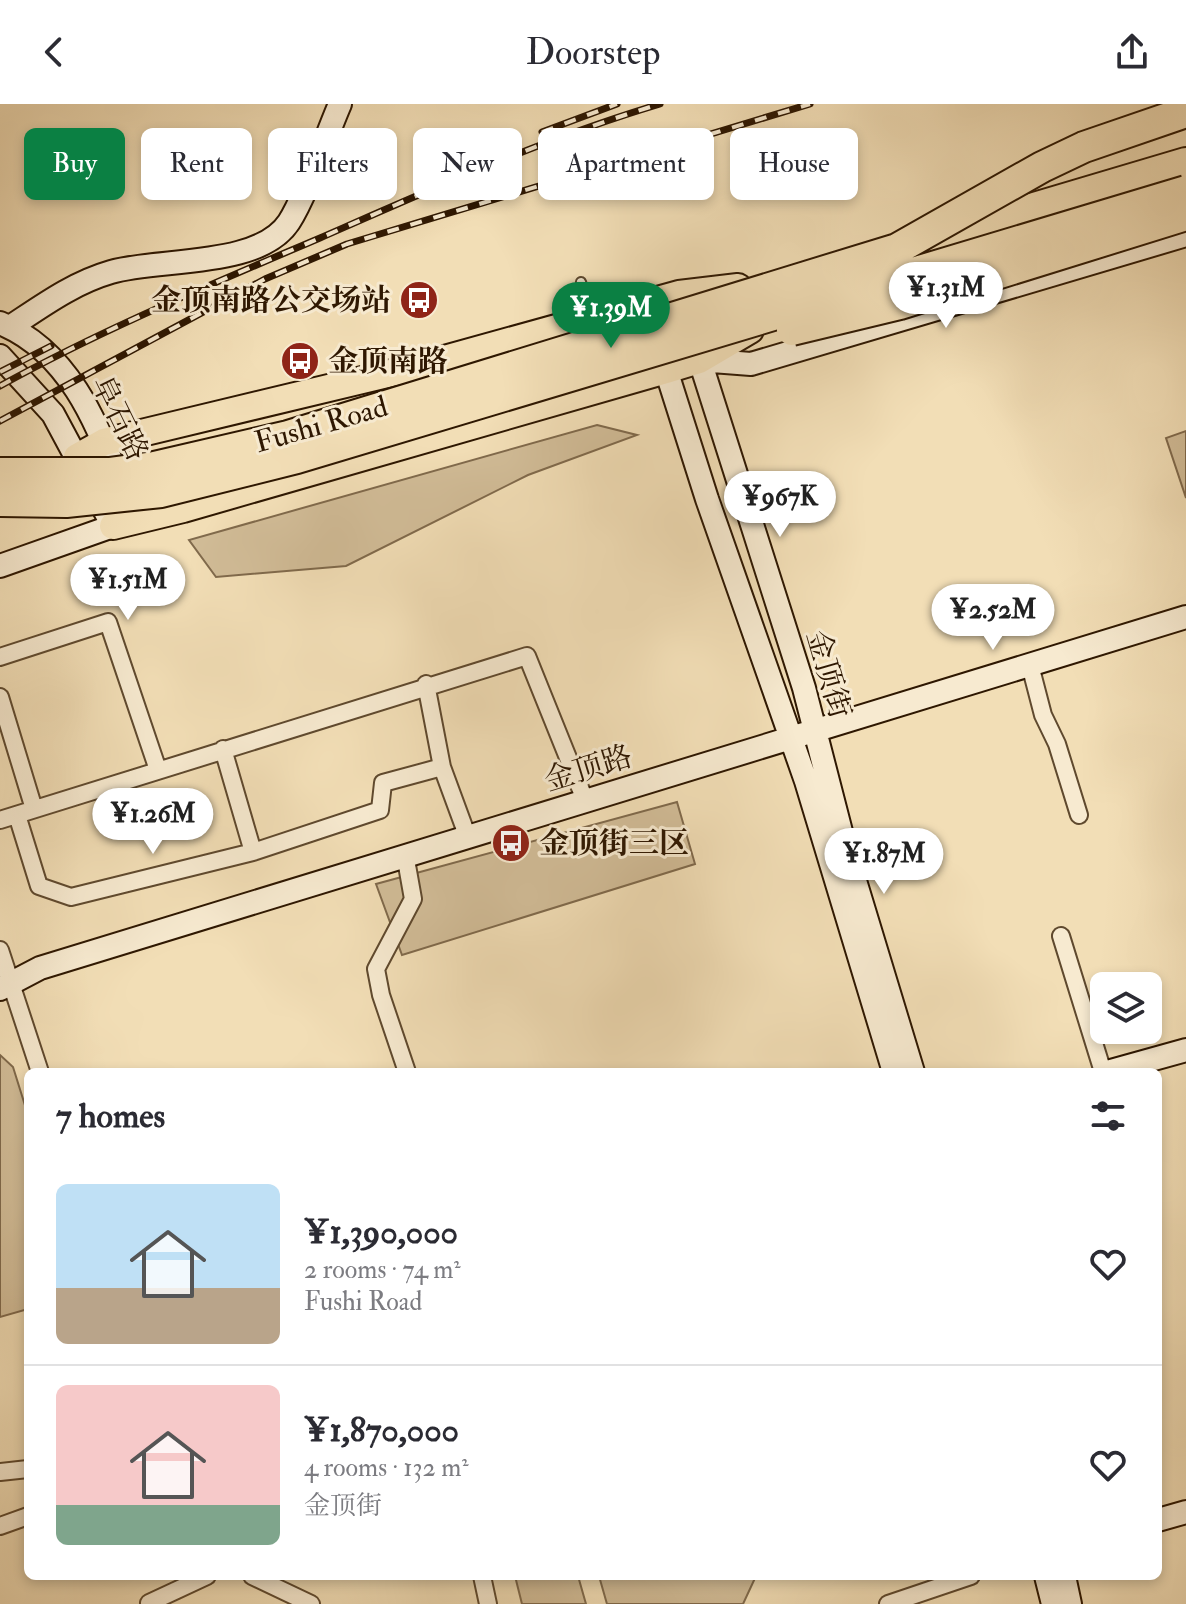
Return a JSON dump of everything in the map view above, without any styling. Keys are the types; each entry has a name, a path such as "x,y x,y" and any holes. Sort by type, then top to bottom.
{"highway":[{"path":"897,249 1042,167 1084,147 1186,112"},
{"name":"Fushi Road","path":"0,473 109,473 154,467 288,436 897,249 1183,155"},
{"name":"Fushi Road","path":"0,501 66,502 161,492 681,359 1186,194"},
{"path":"681,359 900,304 1186,217"}],"main road":[{"path":"77,457 104,442 412,368 679,294 728,290 1183,155"},
{"path":"123,524 599,390 741,333 1186,194"}],"street":[{"path":"5,325 76,284 113,271 233,254 263,243 289,224 340,104"},
{"path":"1152,207 1186,217"},
{"path":"681,359 751,364 1186,235"},
{"path":"927,311 954,267"},
{"name":"金顶街","path":"679,294 681,359 791,739 893,1068"},
{"name":"金顶街","path":"646,304 681,359 814,731 912,1068"},
{"path":"586,321 599,390"},
{"name":"阜石路","path":"5,325 54,362 81,394 104,442 123,524"},
{"name":"阜石路","path":"0,356 53,414 77,457 123,524"},
{"path":"0,508 77,457"},
{"path":"0,566 123,524"},
{"name":"金顶路","path":"5,985 40,968 405,854 1186,617"},
{"path":"0,657 108,622 158,770"},
{"path":"442,767 383,783 380,810 253,852 71,897 39,886 8,818 426,684 527,656 585,800"},
{"path":"1030,665 1043,715 1057,744 1079,815"},
{"path":"426,684 442,767 467,835"},
{"path":"0,697 34,809"},
{"path":"223,749 253,852"},
{"path":"405,854 413,899 376,969 381,995 406,1068"},
{"path":"1061,936 1104,1068"},
{"path":"0,950 5,985 38,1068"},
{"path":"1120,1068 1186,1050"},
{"path":"0,1472 24,1469"},
{"path":"1162,1519 1186,1512"},
{"path":"0,1526 24,1517"},
{"path":"149,1603 198,1580"},
{"path":"260,1580 311,1604"},
{"path":"483,1580 488,1604"},
{"path":"888,1604 959,1580"},
{"path":"1047,1580 1053,1604"},
{"path":"1065,1580 1070,1604"}],"lane":[{"path":"581,282 586,321"}],"shaded area":[{"path":"597,425 637,435 528,475 346,566 216,577 189,540"},
{"path":"1186,431 1186,498 1166,438"},
{"path":"677,802 695,864 402,955 376,884"},
{"path":"0,1055 13,1067 24,1102 24,1310 0,1317"},
{"path":"516,1580 579,1580 586,1604 522,1604"},
{"path":"600,1580 754,1580 743,1604 607,1604"}],"railway":[{"path":"553,128 617,104"},
{"path":"0,386 158,308 446,183 573,133 660,104"},
{"path":"0,421 265,279 347,244 810,104"},
{"path":"0,372 51,346"}],"place":[{"name":"金顶南路公交场站","path":"419,300"},
{"name":"金顶南路","path":"300,361"},
{"name":"金顶街三区","path":"511,843"}]}
